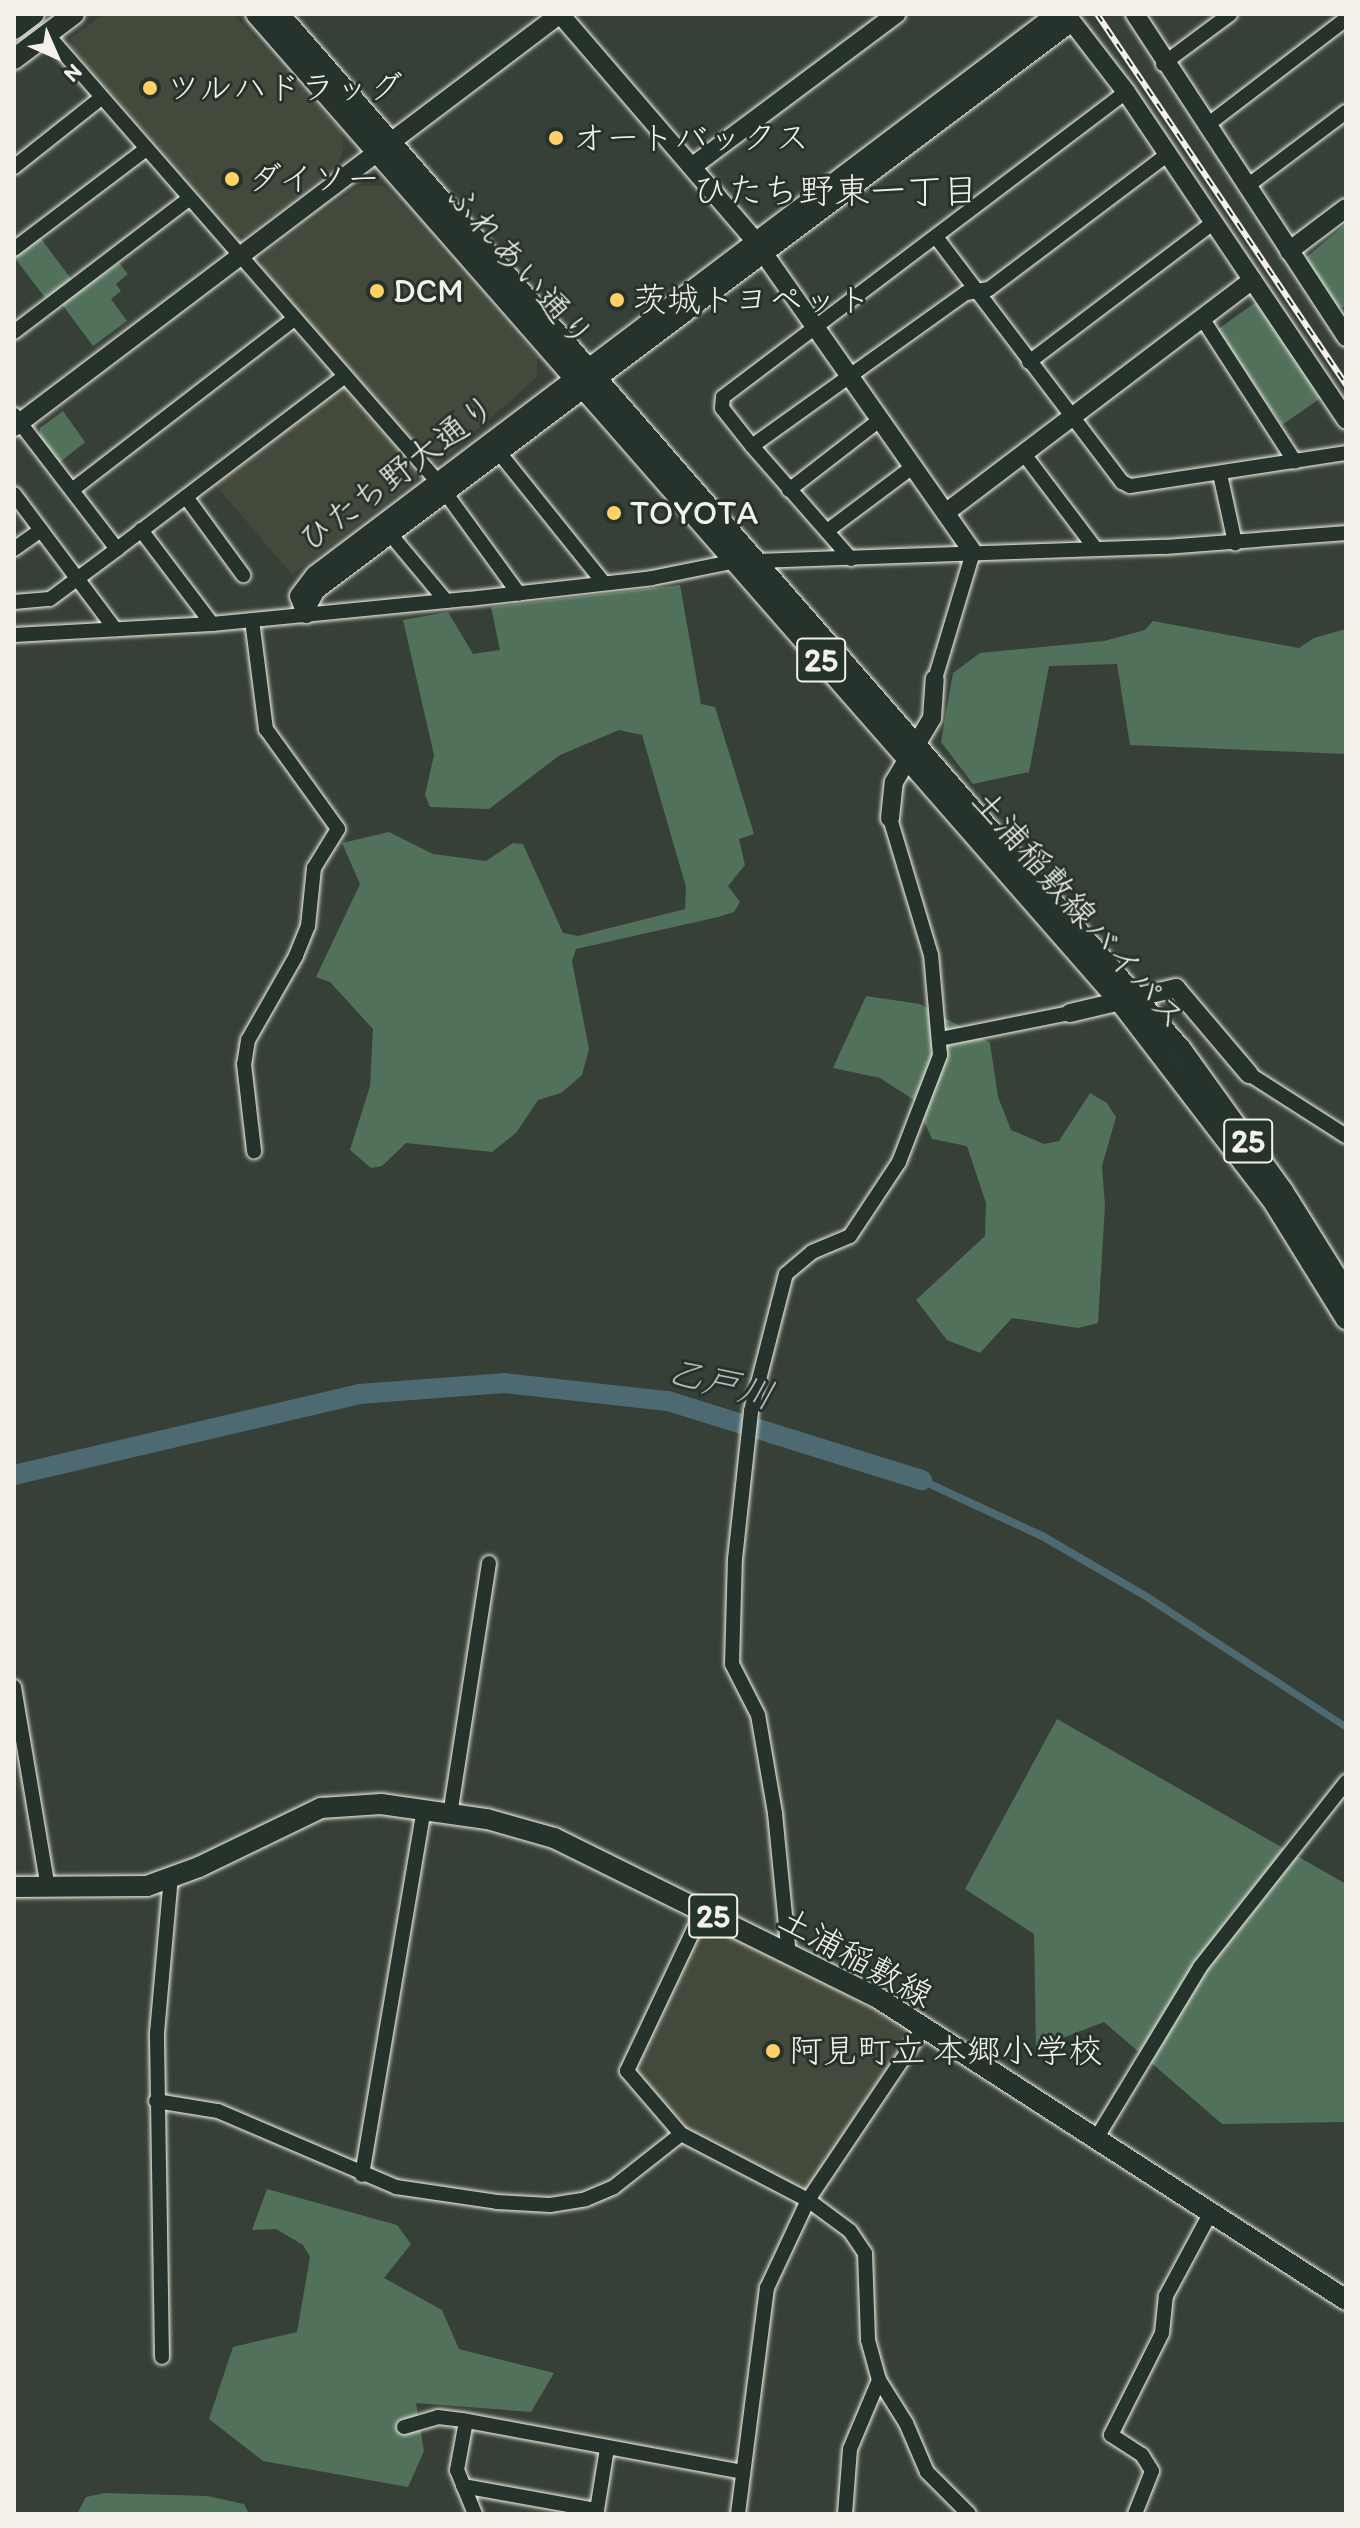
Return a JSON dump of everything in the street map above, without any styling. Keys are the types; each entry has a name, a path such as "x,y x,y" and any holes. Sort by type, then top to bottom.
{"main road":[{"path":"14,29 34,14"},
{"path":"14,59 74,14"},
{"name":"ふれあい通り","path":"256,14 385,149 746,561"},
{"name":"ふれあい通り","path":"279,14 385,149"},
{"name":"土浦稲敷線バイパス","path":"746,561 1129,1000 1213,1091 1346,1292"},
{"name":"土浦稲敷線バイパス","path":"1129,1000 1274,1203 1346,1319"},
{"name":"土浦稲敷線","path":"14,1887 147,1886 321,1808 381,1804 487,1819 554,1838 878,1998 1346,2300"}],"street":[{"path":"117,549 16,421 385,149 560,14 760,248 948,511 973,552 935,679 932,718 892,789 890,818 898,858 922,912 940,1039 934,1081 899,1162 850,1236 812,1252 786,1274 748,1432 732,1664 758,1715 775,1813 789,1956"},
{"path":"693,166 896,14"},
{"path":"1135,14 1163,64 1289,251 1340,313 1346,337"},
{"path":"1163,64 1230,14"},
{"path":"1062,19 1126,92 1346,420"},
{"name":"ひたち野大通り","path":"306,614 300,605 302,587 442,488 1062,19"},
{"path":"1206,126 1346,19"},
{"path":"47,34 442,488 519,594"},
{"path":"851,559 752,446 722,408 723,397 1126,92"},
{"path":"14,167 101,98"},
{"path":"1246,187 1346,112"},
{"path":"14,249 146,149"},
{"path":"752,446 975,291 989,289 1168,154"},
{"path":"14,332 190,198"},
{"path":"1289,251 1346,208"},
{"path":"1029,362 1213,223"},
{"path":"936,237 1122,482 1130,486 1346,453"},
{"path":"948,511 1252,280"},
{"path":"1202,318 1295,462"},
{"path":"72,490 294,319"},
{"path":"14,602 50,599 345,376"},
{"name":"ひたち野大通り","path":"306,614 316,590 391,535 442,488 501,455 586,379"},
{"path":"789,490 881,419"},
{"path":"1024,454 1095,548"},
{"path":"501,455 604,583"},
{"path":"827,531 914,466"},
{"path":"1220,474 1235,543"},
{"path":"14,494 115,629"},
{"path":"186,497 243,575"},
{"path":"14,549 41,530"},
{"path":"141,530 212,624"},
{"path":"14,635 212,624 519,594 746,561 1235,543 1346,533"},
{"path":"391,535 446,601"},
{"path":"252,620 266,729 338,829 314,868 308,926 296,956 248,1040 244,1064 254,1151"},
{"path":"940,1039 1129,1000 1168,988 1180,990 1249,1074 1346,1136"},
{"path":"450,1815 489,1563"},
{"path":"14,1687 18,1746 48,1888"},
{"path":"1096,2139 1200,1967 1346,1782"},
{"path":"362,2175 424,1810"},
{"path":"162,2357 156,2101 171,1877"},
{"path":"703,1910 627,2071 681,2134 808,2200 850,2231 865,2253 868,2340 879,2380 906,2423 927,2472 969,2514"},
{"path":"738,2514 767,2288 808,2200 923,2029"},
{"path":"156,2101 226,2114 362,2175 452,2197 550,2205 614,2187 681,2134"},
{"path":"1135,2514 1152,2471 1142,2455 1111,2435 1162,2333 1166,2296 1210,2214"},
{"path":"845,2514 850,2449 879,2380"},
{"path":"404,2427 438,2417 742,2472"},
{"path":"466,2421 457,2470 475,2514"},
{"path":"463,2486 597,2510 607,2448"}],"shaded area":[{"path":"104,14 233,14 342,132 343,152 336,166 245,236 236,233 70,46 71,38"},
{"path":"359,186 385,186 537,357 537,377 437,465 374,401 261,267 263,255"},
{"path":"342,384 415,468 416,480 292,575 214,483"},
{"name":"阿見町立 本郷小学校","path":"709,1923 916,2032 815,2185 801,2190 684,2129 635,2071 702,1925"}],"green space":[{"path":"1346,224 1346,306 1335,309 1302,261"},
{"path":"39,236 72,280 46,299 14,257"},
{"path":"119,263 128,274 116,284 121,291 111,299 127,321 93,346 61,303"},
{"path":"1260,299 1325,395 1282,425 1217,330"},
{"path":"63,411 85,442 59,463 39,437 40,428"},
{"path":"680,585 701,704 715,707 754,834 739,839 745,865 728,886 740,902 734,912 718,917 576,949 572,961 589,1049 582,1075 561,1093 538,1100 516,1133 492,1152 406,1143 382,1166 371,1168 350,1150 370,1086 373,1029 330,982 316,977 360,884 342,843 389,832 433,854 486,861 513,843 523,844 563,933 578,936 685,909 686,887 642,735 619,730 560,755 489,809 430,807 425,795 434,755 403,620 448,612 473,654 500,650 491,607"},
{"path":"1153,621 1299,648 1314,638 1346,629 1346,754 1130,745 1117,664 1049,666 1029,772 973,784 941,742 953,673 980,653 1104,641 1145,630"},
{"path":"866,996 920,1004 990,1043 998,1097 1011,1130 1044,1144 1059,1141 1090,1093 1107,1103 1116,1117 1102,1166 1105,1205 1098,1323 1078,1328 1012,1318 980,1353 947,1340 916,1300 985,1236 986,1203 967,1146 932,1139 914,1100 880,1078 833,1068"},
{"path":"1057,1719 1346,1884 1346,2122 1222,2124 1104,2022 1036,2048 1034,1934 965,1889"},
{"path":"267,2189 397,2225 411,2244 384,2278 442,2310 459,2349 554,2373 531,2412 416,2403 424,2451 408,2487 263,2461 209,2419 233,2347 297,2332 310,2257 303,2245 276,2229 252,2230"},
{"path":"105,2493 207,2496 244,2504 249,2514 77,2514 86,2497"}],"water":[{"path":"898,1465 1045,1533 1148,1593 1346,1723 1346,1731 1143,1599 1041,1540 895,1472"}],"waterway":[{"name":"乙戸川","path":"14,1475 359,1394 504,1383 668,1401 922,1480"}],"railway":[{"path":"1097,14 1346,385"}],"place":[{"name":"ツルハドラッグ","path":"150,88"},
{"name":"オートバックス","path":"556,138"},
{"name":"ダイソー","path":"232,179"},
{"name":"DCM","path":"377,291"},
{"name":"茨城トヨペット","path":"617,300"},
{"name":"TOYOTA","path":"614,513"},
{"name":"阿見町立 本郷小学校","path":"773,2051"}],"district":[{"name":"ひたち野東一丁目","path":"835,191"}]}
